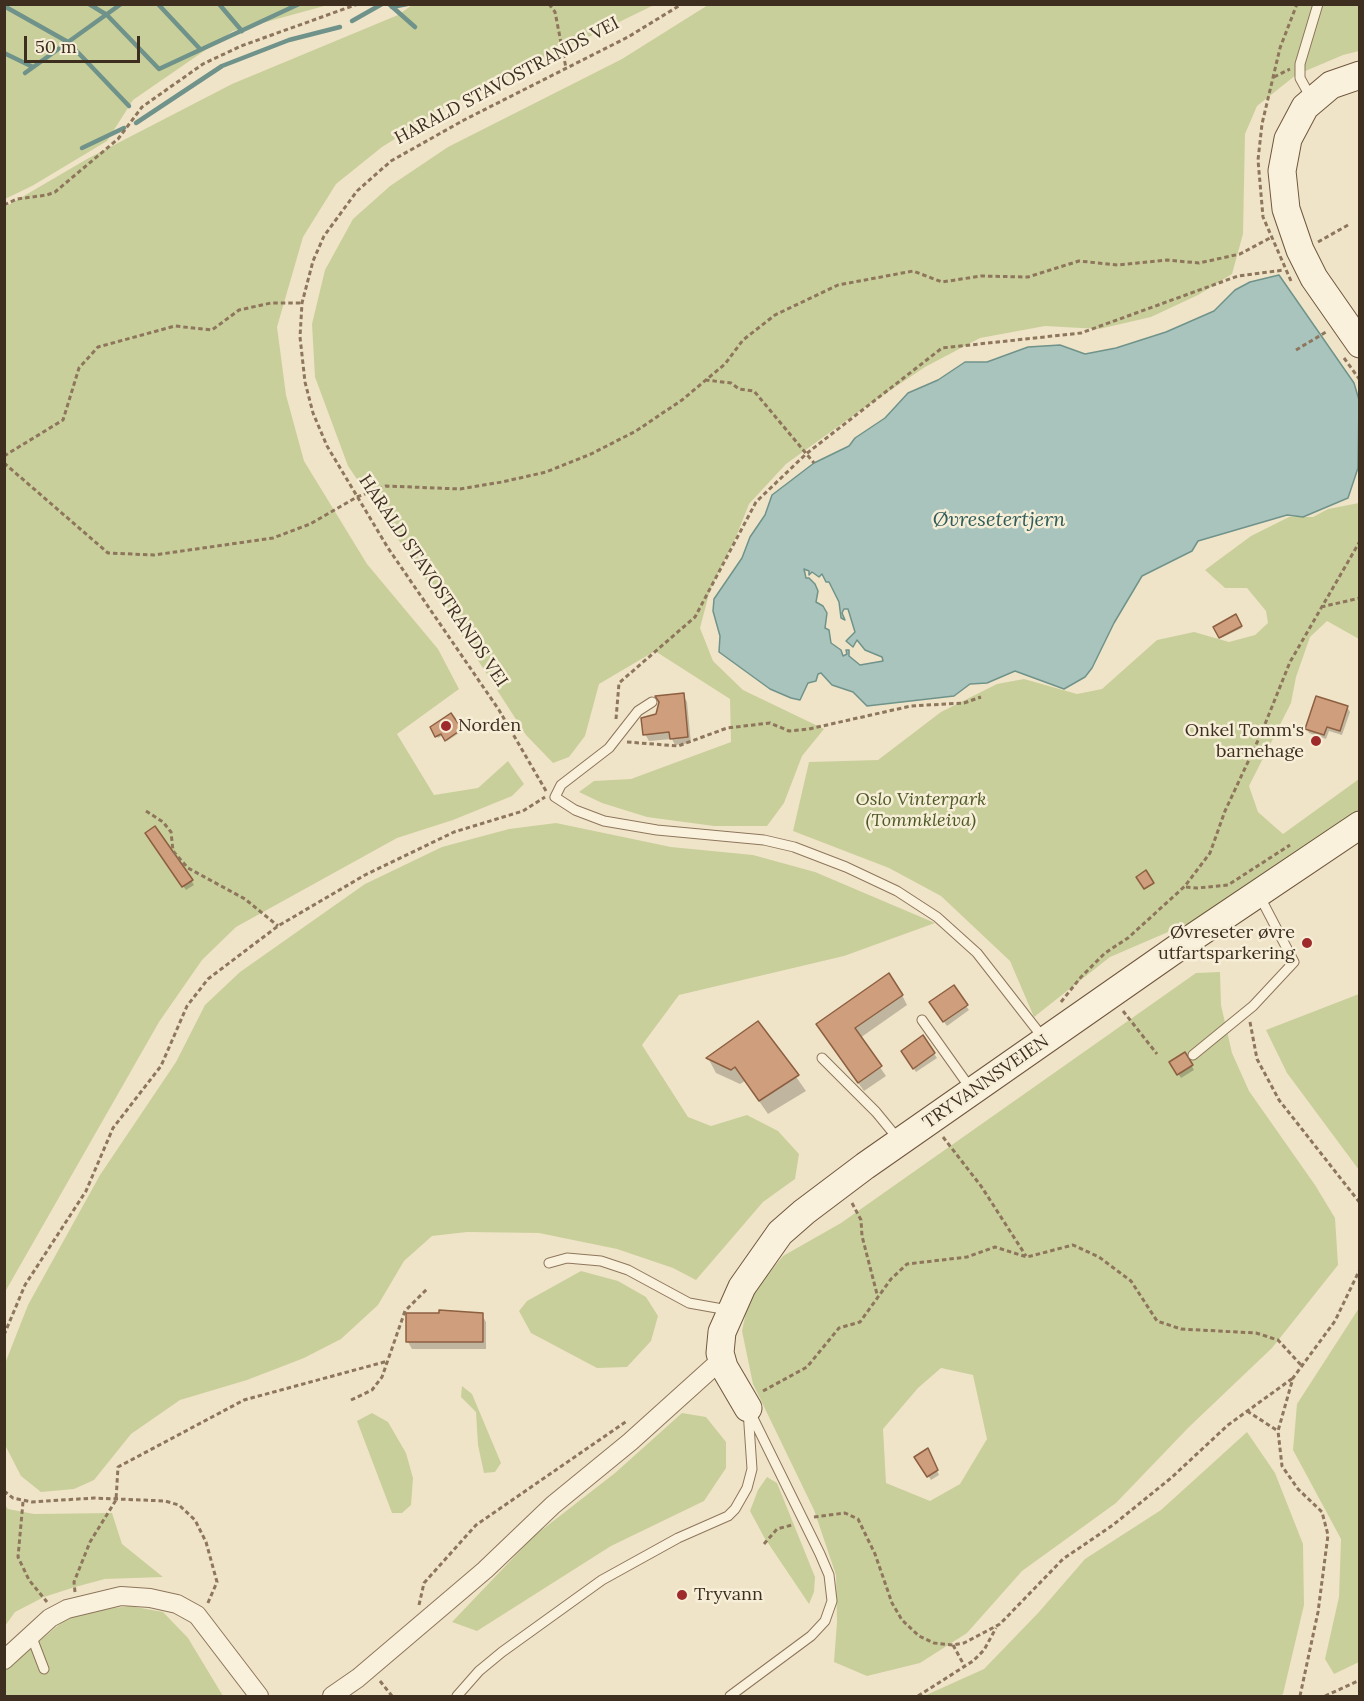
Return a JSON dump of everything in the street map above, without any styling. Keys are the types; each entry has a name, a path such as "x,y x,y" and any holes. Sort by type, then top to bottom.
{"street":[{"path":"1358,337 1314,278 1292,260 1282,171 1292,128 1298,116 1312,100 1331,85 1359,75"},
{"name":"TRYVANNSVEIEN","path":"721,1360 722,1332 752,1271 780,1233 804,1212 1045,1040 1253,882 1359,825"},
{"path":"332,1696 358,1678 485,1570 552,1505 630,1442 688,1387 721,1360 747,1406"},
{"path":"4,1660 56,1614 76,1605 108,1598 132,1596 177,1604 198,1615 259,1696"}],"lane":[{"path":"1312,100 1300,78 1300,64 1318,4"},
{"path":"652,702 638,711 615,741 566,779 552,796 574,810 604,821 667,831 764,840 794,847 846,867 897,891 937,917 977,953 1045,1040"},
{"path":"1193,1055 1250,1008 1294,962 1253,882"},
{"path":"922,1020 972,1091"},
{"path":"822,1058 876,1112 900,1142"},
{"path":"549,1263 567,1258 601,1261 628,1270 688,1303 731,1310"},
{"path":"730,1696 811,1636 829,1612 832,1588 829,1575 804,1519 747,1406"},
{"path":"457,1696 479,1671 502,1652 602,1580 678,1538 728,1516 743,1496 750,1478 752,1460 747,1406"},
{"path":"31,1635 44,1669"}],"path":[{"path":"4,205 17,199 55,192 118,139 142,107 202,64 241,46 358,4"},
{"path":"549,4 555,12 566,69"},
{"name":"HARALD STAVOSTRANDS VEI","path":"552,796 499,710 388,548 334,460 313,413 300,355 302,303 313,261 324,236 342,209 369,179 392,161 432,136 566,69 653,23 682,4"},
{"path":"4,463 108,553 154,555 273,538 310,524 357,497 386,486 460,489 546,472 636,431 725,364 743,340 775,315 838,285 913,271 942,282 981,276 1028,277 1079,261 1118,265 1167,260 1199,263 1240,254 1270,238 1258,188 1260,136 1280,48 1297,4"},
{"path":"981,697 964,703 900,708 809,729 789,731 770,723 727,728 678,746 615,741 619,683 695,617 756,502 806,454 942,348 1080,333 1238,276 1292,260 1348,225"},
{"path":"4,456 63,420 79,368 98,347 175,326 212,330 239,310 271,303 302,303"},
{"path":"1296,350 1326,332"},
{"path":"705,380 731,383 739,389 754,391 814,463"},
{"path":"1060,1004 1081,977 1105,953 1128,938 1185,886 1210,853 1225,811 1261,734 1290,662 1359,541"},
{"path":"1321,607 1359,598"},
{"path":"4,1335 25,1285 86,1191 113,1128 161,1066 191,999 218,970 278,926 407,853 454,832 523,811 552,796"},
{"path":"146,812 163,822 171,832 173,851 188,868 245,899 278,926"},
{"path":"1185,886 1197,888 1253,882"},
{"path":"1250,1008 1253,1047 1270,1084 1289,1115 1359,1203"},
{"path":"1123,1011 1157,1054"},
{"path":"943,1137 981,1186 1027,1257"},
{"path":"852,1203 861,1221 862,1236 878,1298"},
{"path":"747,1406 774,1384 807,1367 833,1333 860,1322 891,1279 907,1264 967,1257 995,1246 1027,1257 1073,1245 1099,1257 1131,1281 1157,1321 1181,1329 1256,1333 1278,1340 1302,1365"},
{"path":"1300,1696 1318,1612 1328,1535 1322,1512 1298,1490 1282,1466 1278,1431 1282,1408 1293,1378 1335,1321 1359,1269"},
{"path":"351,1400 372,1390 388,1361 405,1311 427,1289"},
{"path":"76,1605 74,1582 90,1542 116,1500 118,1467 244,1400 388,1361"},
{"path":"918,1696 965,1667 984,1650 996,1628 1063,1559 1151,1495 1246,1411 1293,1378"},
{"path":"1246,1411 1278,1431"},
{"path":"417,1609 424,1583 476,1525 632,1418"},
{"path":"4,1491 23,1502 94,1498 173,1503 195,1520 206,1542 217,1582 208,1604 198,1615"},
{"path":"23,1502 18,1557 29,1580 56,1614"},
{"path":"764,1544 777,1529 804,1519 845,1513 858,1519 875,1554 892,1603 902,1620 925,1640 942,1646 953,1645 996,1628"},
{"path":"953,1645 965,1667"},
{"path":"1325,1696 1359,1680"},
{"path":"923,1696 924,1691"}],"green space":[{"path":"4,5 328,5 233,31 133,100 107,141 32,186 5,199"},
{"path":"412,5 654,5 451,104 382,147 336,184 303,237 277,327 286,395 304,461 367,564 438,649 459,689 397,734 434,795 478,788 508,761 524,784 512,796 453,820 397,838 236,927 202,960 159,1022 5,1292 5,207 87,159 232,84 398,15"},
{"path":"708,5 1359,5 1359,51 1343,55 1296,75 1257,106 1245,134 1243,234 1232,274 1198,295 1151,317 1099,329 1045,326 980,338 925,367 861,410 786,464 749,504 710,590 700,628 713,661 743,690 824,729 802,756 784,803 767,826 714,826 647,817 602,803 579,792 594,781 631,779 731,742 730,699 655,651 599,684 585,736 569,757 553,763 526,735 434,592 348,466 315,377 312,324 325,270 353,219 390,186 448,147 622,59"},
{"name":"Oslo Vinterpark (Tommkleiva)","path":"1359,503 1359,639 1327,621 1310,637 1296,677 1291,703 1249,786 1258,812 1283,834 1359,779 1359,812 1189,923 1110,957 1034,1017 1010,961 941,896 889,868 793,831 809,762 878,760 941,712 997,684 1024,679 1077,694 1102,689 1157,640 1194,632 1229,642 1255,635 1268,623 1266,611 1247,588 1225,588 1205,570 1251,536 1289,517 1313,517 1328,509"},
{"path":"556,823 671,847 753,855 815,872 935,923 844,956 679,995 642,1045 688,1117 711,1126 747,1115 778,1131 799,1154 795,1179 763,1202 696,1280 673,1268 617,1249 539,1233 467,1232 432,1236 404,1261 378,1305 341,1339 304,1358 247,1380 180,1400 131,1434 94,1480 74,1489 41,1492 21,1476 5,1445 4,1366 28,1305 100,1175 176,1062 205,1005 240,972 365,884 442,847 509,829"},
{"path":"1220,972 1221,1005 1232,1053 1249,1091 1315,1185 1335,1218 1338,1265 1272,1348 1189,1427 1116,1503 1022,1571 967,1633 920,1663 867,1676 834,1662 837,1622 836,1575 814,1510 753,1384 742,1331 749,1298 783,1256 841,1223 1196,973","holes":["941,1368 973,1375 987,1439 960,1484 930,1501 886,1483 883,1429 918,1388"]},
{"path":"1359,994 1359,1170 1287,1073 1266,1030"},
{"path":"581,1271 618,1281 646,1297 658,1316 651,1341 627,1367 597,1368 531,1333 519,1311 527,1301"},
{"path":"1359,1308 1359,1662 1334,1674 1325,1659 1339,1597 1341,1539 1293,1450 1297,1404"},
{"path":"462,1386 472,1394 501,1463 495,1472 484,1473 478,1445 476,1412 461,1397"},
{"path":"372,1413 388,1422 406,1453 413,1478 411,1505 402,1513 392,1513 357,1421"},
{"path":"682,1413 706,1417 726,1442 726,1468 704,1501 611,1546 477,1631 452,1622 534,1536 615,1473"},
{"path":"1247,1432 1275,1473 1303,1544 1304,1605 1283,1694 1280,1696 924,1696 984,1669 1039,1612 1085,1559 1161,1510"},
{"path":"767,1477 777,1483 815,1577 814,1592 809,1604 764,1537 750,1511 758,1490"},
{"path":"5,1505 8,1509 34,1514 112,1513 122,1544 163,1577 105,1579 75,1587 44,1597 15,1612 5,1626"},
{"path":"130,1606 163,1612 188,1638 223,1696 5,1696 5,1670 67,1618 89,1611"}],"water":[{"name":"Øvresetertjern","path":"1279,275 1354,383 1359,400 1358,468 1348,498 1303,517 1287,515 1198,541 1192,551 1142,576 1114,623 1092,668 1085,677 1064,689 1015,671 987,683 970,684 954,696 867,706 853,692 832,685 821,673 818,674 816,681 808,683 800,700 770,689 719,652 720,636 713,611 714,599 742,558 750,537 765,515 772,495 814,463 849,446 855,438 885,418 908,393 938,380 965,362 987,362 1028,347 1060,345 1085,354 1116,348 1166,332 1214,311 1235,290 1250,282","holes":["804,569 809,571 809,575 812,572 819,577 822,574 826,582 829,582 839,602 841,618 845,620 842,613 844,609 848,609 855,632 846,641 853,647 857,640 865,650 882,657 883,661 860,665 849,656 849,650 846,650 847,654 843,656 841,650 831,643 829,630 825,628 827,613 823,606 816,602 818,591 815,584 806,578"]}],"building":[{"path":"1236,614 1242,626 1219,638 1213,627"},
{"path":"684,693 688,737 670,739 669,732 643,735 641,718 656,714 659,702 655,696"},
{"path":"1316,696 1348,706 1340,731 1327,727 1324,735 1305,729"},
{"name":"Norden","path":"451,713 462,729 445,741 441,734 435,737 430,727"},
{"path":"155,826 193,880 182,887 145,833"},
{"path":"1146,870 1154,883 1144,889 1136,877"},
{"path":"889,973 903,995 855,1028 882,1066 858,1083 816,1024"},
{"path":"954,985 968,1005 943,1022 929,1002"},
{"path":"758,1021 799,1075 759,1101 735,1067 731,1070 706,1058"},
{"path":"923,1035 935,1053 913,1069 901,1051"},
{"path":"1185,1052 1193,1065 1177,1075 1169,1062"},
{"path":"439,1310 483,1313 483,1342 406,1342 406,1313 439,1313"},
{"path":"928,1448 938,1470 927,1477 914,1457"}],"waterway":[{"path":"89,4 107,15 159,69 299,4"},
{"path":"25,73 121,4"},
{"path":"158,4 200,49"},
{"path":"219,4 242,31"},
{"path":"352,21 382,4"},
{"path":"389,4 415,27"},
{"path":"392,7 407,4"},
{"path":"4,6 68,42 129,106"},
{"path":"136,123 222,66 289,40 340,27"},
{"path":"4,53 33,67"},
{"path":"82,148 124,128"}],"place":[{"name":"Norden","path":"446,726"},
{"name":"Onkel Tomm's barnehage","path":"1316,741"},
{"name":"Øvreseter øvre utfartsparkering","path":"1307,943"},
{"name":"Tryvann","path":"682,1595"}]}
